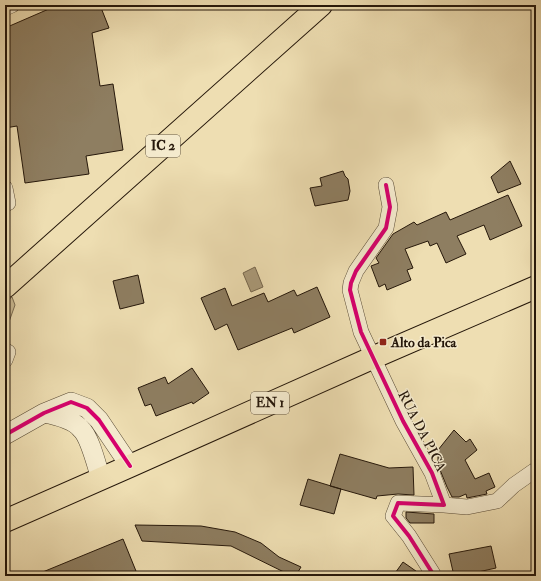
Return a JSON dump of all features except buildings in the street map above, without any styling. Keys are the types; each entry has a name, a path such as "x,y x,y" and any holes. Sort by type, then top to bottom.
{"main road":[{"name":"IC 2","path":"5,270 302,5"},
{"name":"IC 2","path":"5,287 321,5"},
{"name":"EN 1","path":"5,521 536,287"}],"street":[{"path":"5,8 12,5"},
{"name":"RUA DA PICA","path":"386,185 390,207 386,228 356,271 351,282 350,290 361,332 372,358 403,421 432,473 444,505"},
{"path":"5,188 8,203 5,204"},
{"path":"5,435 44,413 71,402 87,408 99,420 130,466"},
{"path":"44,413 62,417 81,429 91,447 101,479"},
{"path":"433,576 409,536 393,516 398,504 467,507 497,501 514,486 534,472 536,474"}],"shaded area":[{"path":"255,267 263,287 251,292 243,273"},
{"path":"12,297 15,305 5,333 5,303"}],"cycle path":[{"path":"386,185 390,207 386,228 356,271 350,290 361,332 403,421 432,473 444,505 398,503 393,516 409,536 433,576"},
{"path":"5,435 44,413 71,402 87,408 99,420 130,466"}],"place":[{"name":"Alto da Pica","path":"383,342"}]}
